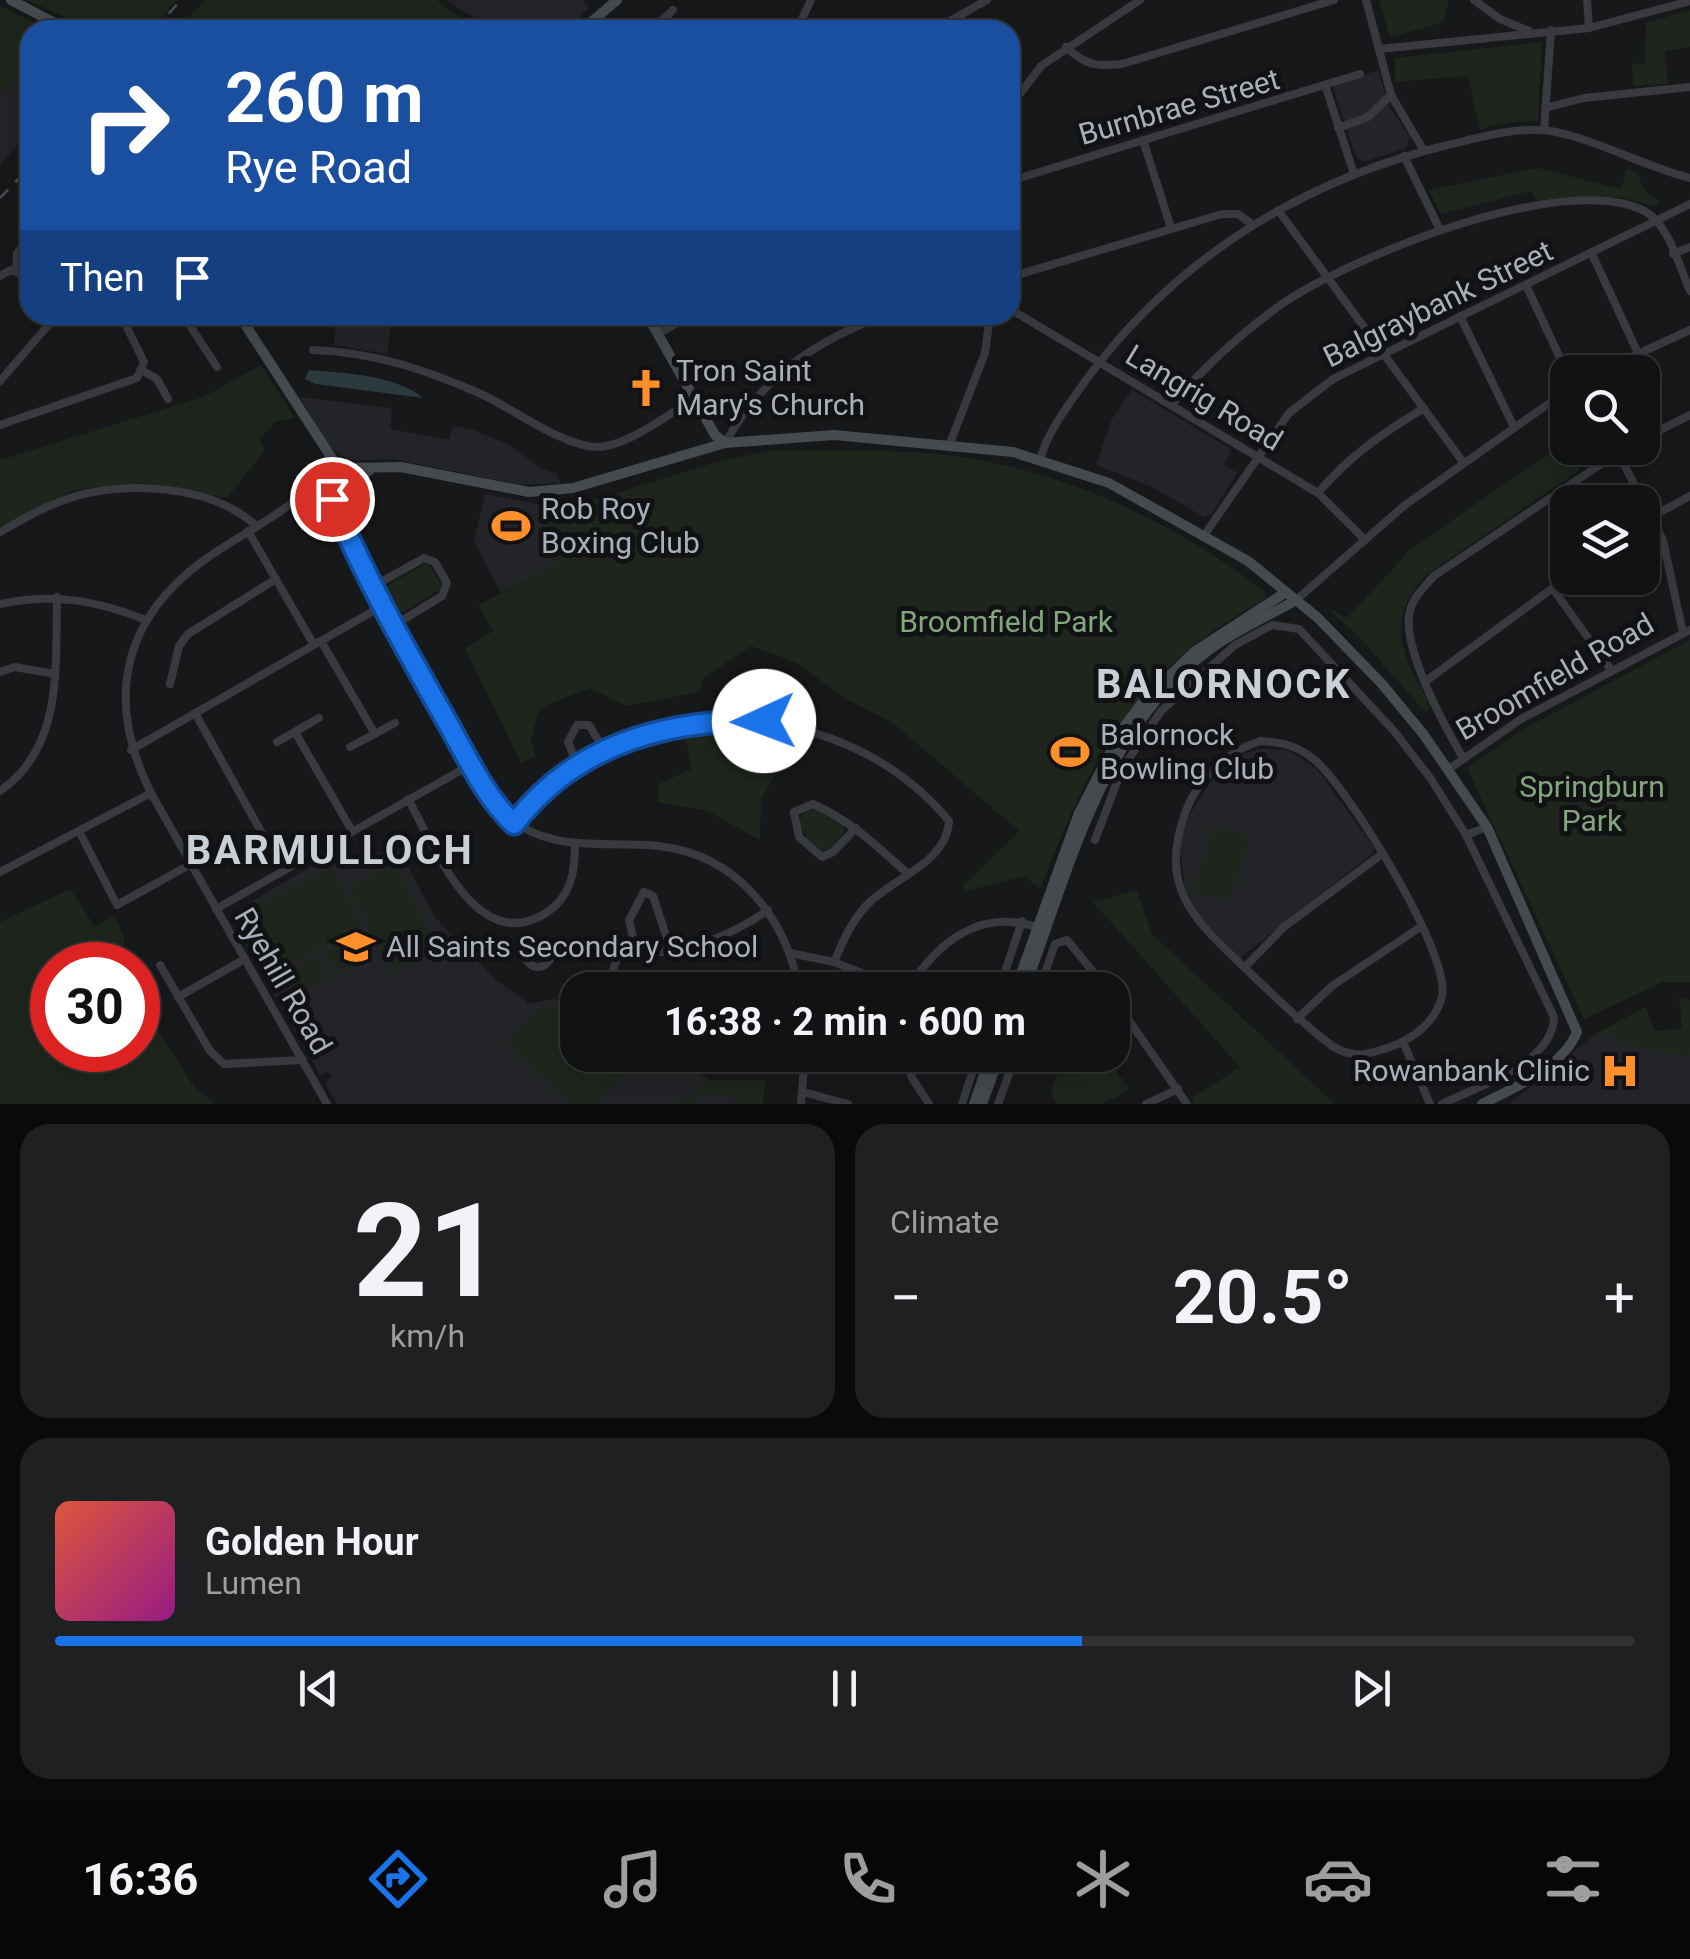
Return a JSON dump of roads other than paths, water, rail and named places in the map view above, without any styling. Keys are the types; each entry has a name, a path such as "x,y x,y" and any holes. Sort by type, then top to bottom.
{"street":[{"path":"11,0 49,20"},
{"path":"597,20 616,0"},
{"path":"951,20 986,0"},
{"path":"1020,94 1041,66 1140,0"},
{"path":"1066,47 1080,61 1097,68 1122,64 1334,0"},
{"path":"1366,0 1391,96 1424,151"},
{"path":"1474,0 1500,19 1533,32"},
{"path":"1587,0 1588,28"},
{"path":"1379,49 1588,28 1690,1"},
{"path":"669,20 673,10"},
{"path":"1544,130 1550,30"},
{"name":"Burnbrae Street","path":"1020,178 1326,88 1360,74"},
{"path":"1326,88 1354,174"},
{"path":"1546,108 1584,98 1690,88"},
{"path":"1338,128 1368,116 1391,96"},
{"path":"1040,459 1054,424 1147,305 1197,262 1253,225 1354,174 1404,156 1512,130 1544,130 1690,178"},
{"path":"1142,140 1171,228"},
{"path":"1404,156 1440,230"},
{"path":"1172,404 1239,337 1326,277 1440,230 1540,205 1586,202 1644,211 1658,221 1690,291"},
{"name":"Balgraybank Street","path":"1205,534 1256,455 1289,413 1333,379 1690,204"},
{"path":"1278,210 1464,462"},
{"path":"1020,274 1222,214 1238,214 1253,225"},
{"path":"1673,254 1690,247"},
{"path":"16,271 20,250"},
{"path":"1592,254 1638,353"},
{"path":"0,276 20,273"},
{"path":"1526,286 1558,355"},
{"name":"Langrig Road","path":"1020,315 1318,493 1364,540"},
{"path":"1460,316 1514,427"},
{"path":"0,380 48,325"},
{"path":"0,425 137,378 143,372 144,362 125,325"},
{"path":"190,325 217,367"},
{"path":"245,325 316,438 352,483"},
{"path":"652,325 715,435 726,443 750,402 794,359 822,340 860,325"},
{"path":"657,334 674,325"},
{"path":"950,443 985,353 989,325"},
{"path":"1634,355 1690,330"},
{"path":"313,350 405,364 527,415 576,444 599,447 617,442 694,400"},
{"path":"143,372 157,379 168,399"},
{"path":"1095,840 1106,801 1153,704 1207,652 1296,600 1364,540 1464,462 1550,402"},
{"path":"1318,493 1370,441 1424,408"},
{"path":"1660,430 1690,415"},
{"name":"Broomfield Road","path":"341,465 401,467 529,492 573,488 726,443 834,435 950,443 1040,459 1109,483 1205,534 1286,592 1382,684 1449,769 1521,719 1686,632"},
{"path":"316,438 317,476 332,496 382,606 495,803 514,824 540,838 576,845 655,846 688,852 732,874 768,910 790,953 795,972"},
{"path":"317,476 341,465"},
{"path":"1463,758 1410,642 1409,614 1416,595 1434,576 1596,465"},
{"path":"332,496 372,468"},
{"name":"Ryehill Road","path":"317,476 300,498 191,570 146,620 131,655 125,687 131,750 151,793 328,1104"},
{"path":"0,532 74,496 138,488 182,493 228,507 252,529 276,579 375,734"},
{"name":"Ryehill Road","path":"300,498 332,496"},
{"path":"1660,512 1690,496"},
{"path":"1660,536 1686,632"},
{"path":"372,587 424,558 435,562 447,582 442,596 393,626"},
{"path":"170,684 179,646 188,634 276,579"},
{"path":"1426,680 1550,591"},
{"path":"1023,972 1100,786 1153,704 1218,634 1286,592"},
{"path":"1557,595 1612,671"},
{"path":"0,604 58,597 99,602 146,620"},
{"path":"0,792 26,769 43,740 55,674 58,597"},
{"path":"131,750 382,606"},
{"path":"1153,704 1235,645 1272,625 1285,624 1299,630 1329,660 1432,779 1466,836 1554,1016 1554,1032 1546,1044 1518,1066 1442,1104"},
{"path":"0,672 15,667 55,674"},
{"path":"734,720 734,690 742,680 754,680 763,689 764,721"},
{"path":"194,714 282,871"},
{"path":"277,742 320,718"},
{"path":"514,824 550,783 577,763 603,748 643,734 734,720 764,721 815,730 876,756 937,807 949,822 948,840 872,900 852,922 834,962"},
{"path":"350,747 395,723"},
{"path":"577,763 568,742 577,725 589,725 603,748"},
{"path":"295,732 352,831"},
{"path":"1260,741 1288,743 1317,762 1382,854 1439,965 1443,994 1432,1020 1402,1042 1369,1055 1348,1056 1297,1019 1194,921 1180,891 1175,865 1177,836 1189,802 1208,774 1235,749 1260,741"},
{"path":"216,909 472,764"},
{"path":"1449,769 1487,827 1577,1032 1572,1044 1526,1081 1482,1104"},
{"path":"0,872 80,834 151,793"},
{"path":"408,800 473,907 497,920 530,921 551,910 569,889 576,845"},
{"path":"856,828 822,856 799,837 794,812 813,804 856,828 908,874"},
{"path":"1466,836 1487,827"},
{"path":"80,834 117,905 191,864"},
{"path":"1245,967 1284,927 1382,854"},
{"path":"671,951 649,892 638,896 631,910 633,938 650,952 671,951 741,928 768,910"},
{"path":"530,921 535,942"},
{"path":"917,972 952,936 986,922 1022,921 1042,929"},
{"path":"1005,972 1022,921"},
{"path":"1297,1019 1332,986 1422,926"},
{"path":"1029,972 1042,929"},
{"path":"613,972 620,948 633,938"},
{"path":"1047,972 1060,940 1080,950 1095,972"},
{"path":"790,953 859,972"},
{"path":"178,997 245,959"},
{"path":"160,965 210,1051 224,1064 303,1060"},
{"path":"1130,1021 1187,1104"},
{"path":"1402,1042 1430,1104"},
{"path":"800,1104 804,1072"},
{"path":"910,1072 928,1104"},
{"path":"962,1104 972,1072"},
{"path":"974,1104 985,1072"},
{"path":"982,1104 994,1072"},
{"path":"998,1104 1010,1072"},
{"path":"1146,1104 1178,1088"},
{"path":"803,1092 848,1104"}],"railway":[{"path":"163,20 181,0"},
{"path":"0,198 20,177"}],"place":[{"name":"Tron Saint Mary's Church","path":"646,388"},
{"name":"Rob Roy Boxing Club","path":"511,526"},
{"name":"Balornock Bowling Club","path":"1070,752"},
{"name":"All Saints Secondary School","path":"356,947"},
{"name":"Rowanbank Clinic","path":"1620,1071"}],"district":[{"name":"BALORNOCK","path":"1224,684"},
{"name":"BARMULLOCH","path":"330,850"}],"park label":[{"name":"Broomfield Park","path":"1006,622"},
{"name":"Springburn Park","path":"1592,804"}]}
